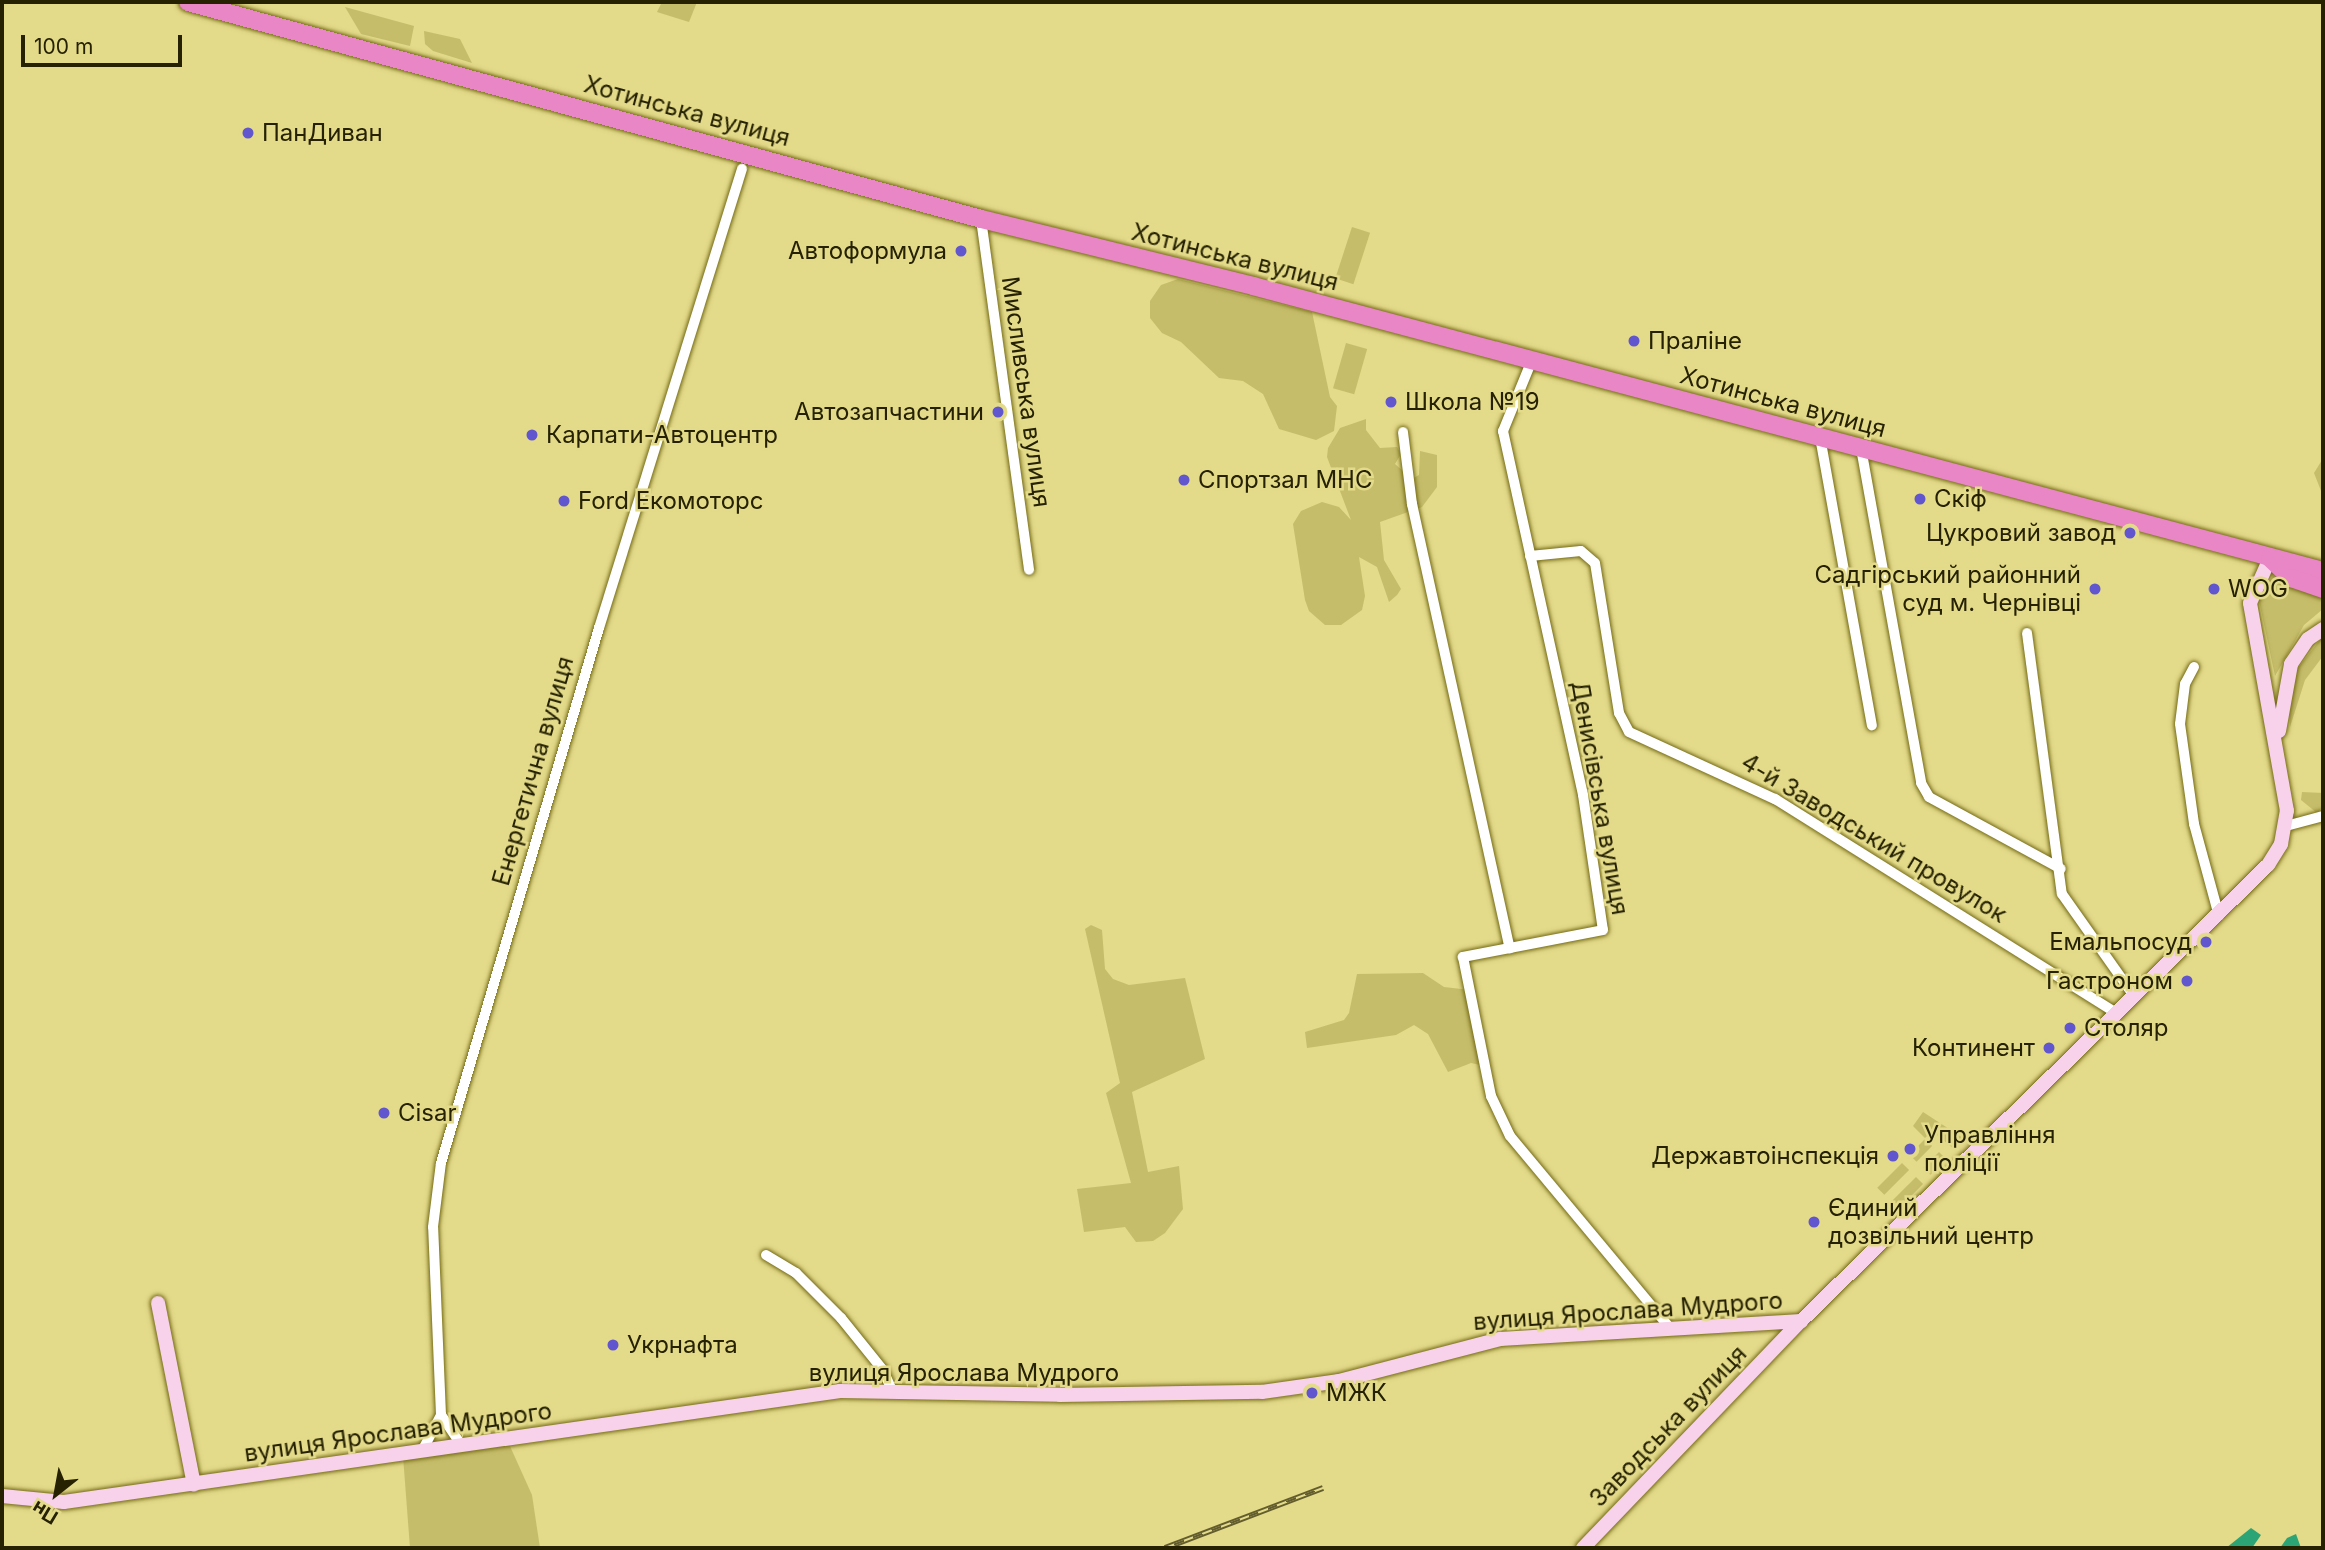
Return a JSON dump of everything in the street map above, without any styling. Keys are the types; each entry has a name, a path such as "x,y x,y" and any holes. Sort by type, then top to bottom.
{"highway":[{"name":"Хотинська вулиця","path":"188,2 744,160 1532,360 2323,571"},
{"name":"Хотинська вулиця","path":"2270,558 2291,578 2323,589"}],"main road":[{"path":"2270,558 2255,585 2250,622 2277,746 2286,826"},
{"path":"2277,746 2286,676 2299,651 2323,629"},
{"name":"Заводська вулиця","path":"1583,1548 1801,1321 2219,916 2268,865 2286,826"},
{"path":"158,1303 194,1484"},
{"name":"вулиця Ярослава Мудрого","path":"2,1496 64,1502 840,1391 1262,1392 1339,1381 1500,1339 1801,1321"}],"street":[{"name":"Енергетична вулиця","path":"441,1415 433,1227 442,1163 603,615 744,160"},
{"name":"Мисливська вулиця","path":"981,219 1028,570"},
{"name":"Денисівська вулиця","path":"1532,360 1503,431 1583,795 1603,930 1463,957 1492,1096 1510,1136 1670,1328"},
{"path":"1403,432 1412,504 1510,948"},
{"path":"1820,437 1872,725"},
{"path":"1861,448 1921,783 1929,797 2061,869"},
{"name":"4-й Заводський провулок","path":"1530,556 1581,551 1595,563 1619,713 1629,732 1776,799 2116,1013"},
{"path":"2027,633 2044,776 2061,869 2062,894 2072,912 2134,996"},
{"path":"2194,667 2185,684 2180,724 2194,824 2219,916"},
{"path":"2286,826 2323,816"},
{"path":"766,1255 796,1273 841,1318 883,1370 893,1392"},
{"path":"422,1451 441,1415 462,1446"}],"shaded area":[{"path":"662,2 697,2 689,22 657,12"},
{"path":"345,7 414,26 410,46 361,34"},
{"path":"424,31 460,39 472,63 433,51 425,44"},
{"path":"1352,227 1370,233 1353,284 1335,278"},
{"path":"1178,279 1312,312 1330,397 1337,406 1334,431 1316,440 1279,429 1263,394 1243,381 1219,378 1181,342 1162,333 1150,318 1150,301 1161,285"},
{"path":"1346,343 1367,349 1354,394 1333,388"},
{"path":"1366,419 1366,430 1380,448 1397,447 1401,454 1395,464 1412,479 1419,475 1420,451 1437,455 1437,487 1422,507 1380,522 1384,560 1401,589 1397,595 1389,602 1377,567 1359,557 1365,596 1362,610 1341,625 1325,625 1309,611 1305,600 1293,524 1301,511 1322,502 1339,507 1351,520 1327,457 1328,448 1340,428"},
{"path":"2323,444 2323,496 2314,473 2322,460"},
{"path":"2273,576 2323,593 2323,609 2304,625 2275,676 2258,596"},
{"path":"2323,636 2323,656 2305,680 2290,727 2289,703 2298,668"},
{"path":"2302,792 2323,793 2323,807 2317,813 2301,800"},
{"path":"1091,925 1102,930 1105,969 1113,979 1129,985 1185,978 1205,1059 1132,1092 1148,1172 1179,1166 1183,1209 1165,1233 1153,1241 1136,1242 1125,1227 1084,1232 1077,1189 1131,1183 1106,1093 1120,1083 1085,929"},
{"path":"1423,973 1444,987 1470,990 1485,1066 1471,1063 1448,1072 1428,1034 1414,1025 1396,1035 1307,1048 1305,1032 1344,1020 1349,1013 1357,974"},
{"path":"1923,1112 1963,1138 1954,1149 1932,1131 1925,1138 1913,1126"},
{"path":"1925,1139 1932,1146 1917,1162 1909,1155"},
{"path":"1939,1152 1946,1159 1931,1175 1923,1168"},
{"path":"1902,1163 1909,1170 1884,1195 1877,1188"},
{"path":"1916,1177 1923,1184 1900,1207 1893,1200"},
{"path":"509,1444 532,1495 540,1548 410,1548 403,1456"},
{"path":"2251,1528 2261,1535 2252,1548 2226,1548"},
{"path":"2296,1534 2301,1548 2280,1548 2287,1538"}],"railway":[{"path":"1165,1548 1323,1488"}],"place":[{"name":"ПанДиван","path":"248,133"},
{"name":"Автоформула","path":"961,251"},
{"name":"Праліне","path":"1634,341"},
{"name":"Школа №19","path":"1391,402"},
{"name":"Автозапчастини","path":"998,412"},
{"name":"Карпати-Автоцентр","path":"532,435"},
{"name":"Спортзал МНС","path":"1184,480"},
{"name":"Скіф","path":"1920,499"},
{"name":"Ford Екомоторс","path":"564,501"},
{"name":"Цукровий завод","path":"2130,533"},
{"name":"Садгірський районний суд м. Чернівці","path":"2095,589"},
{"name":"WOG","path":"2214,589"},
{"name":"Емальпосуд","path":"2206,942"},
{"name":"Гастроном","path":"2187,981"},
{"name":"Столяр","path":"2070,1028"},
{"name":"Континент","path":"2049,1048"},
{"name":"Cisar","path":"384,1113"},
{"name":"Управління поліції","path":"1910,1149"},
{"name":"Державтоінспекція","path":"1893,1156"},
{"name":"Єдиний дозвільний центр","path":"1814,1222"},
{"name":"Укрнафта","path":"613,1345"},
{"name":"МЖК","path":"1312,1393"}]}
